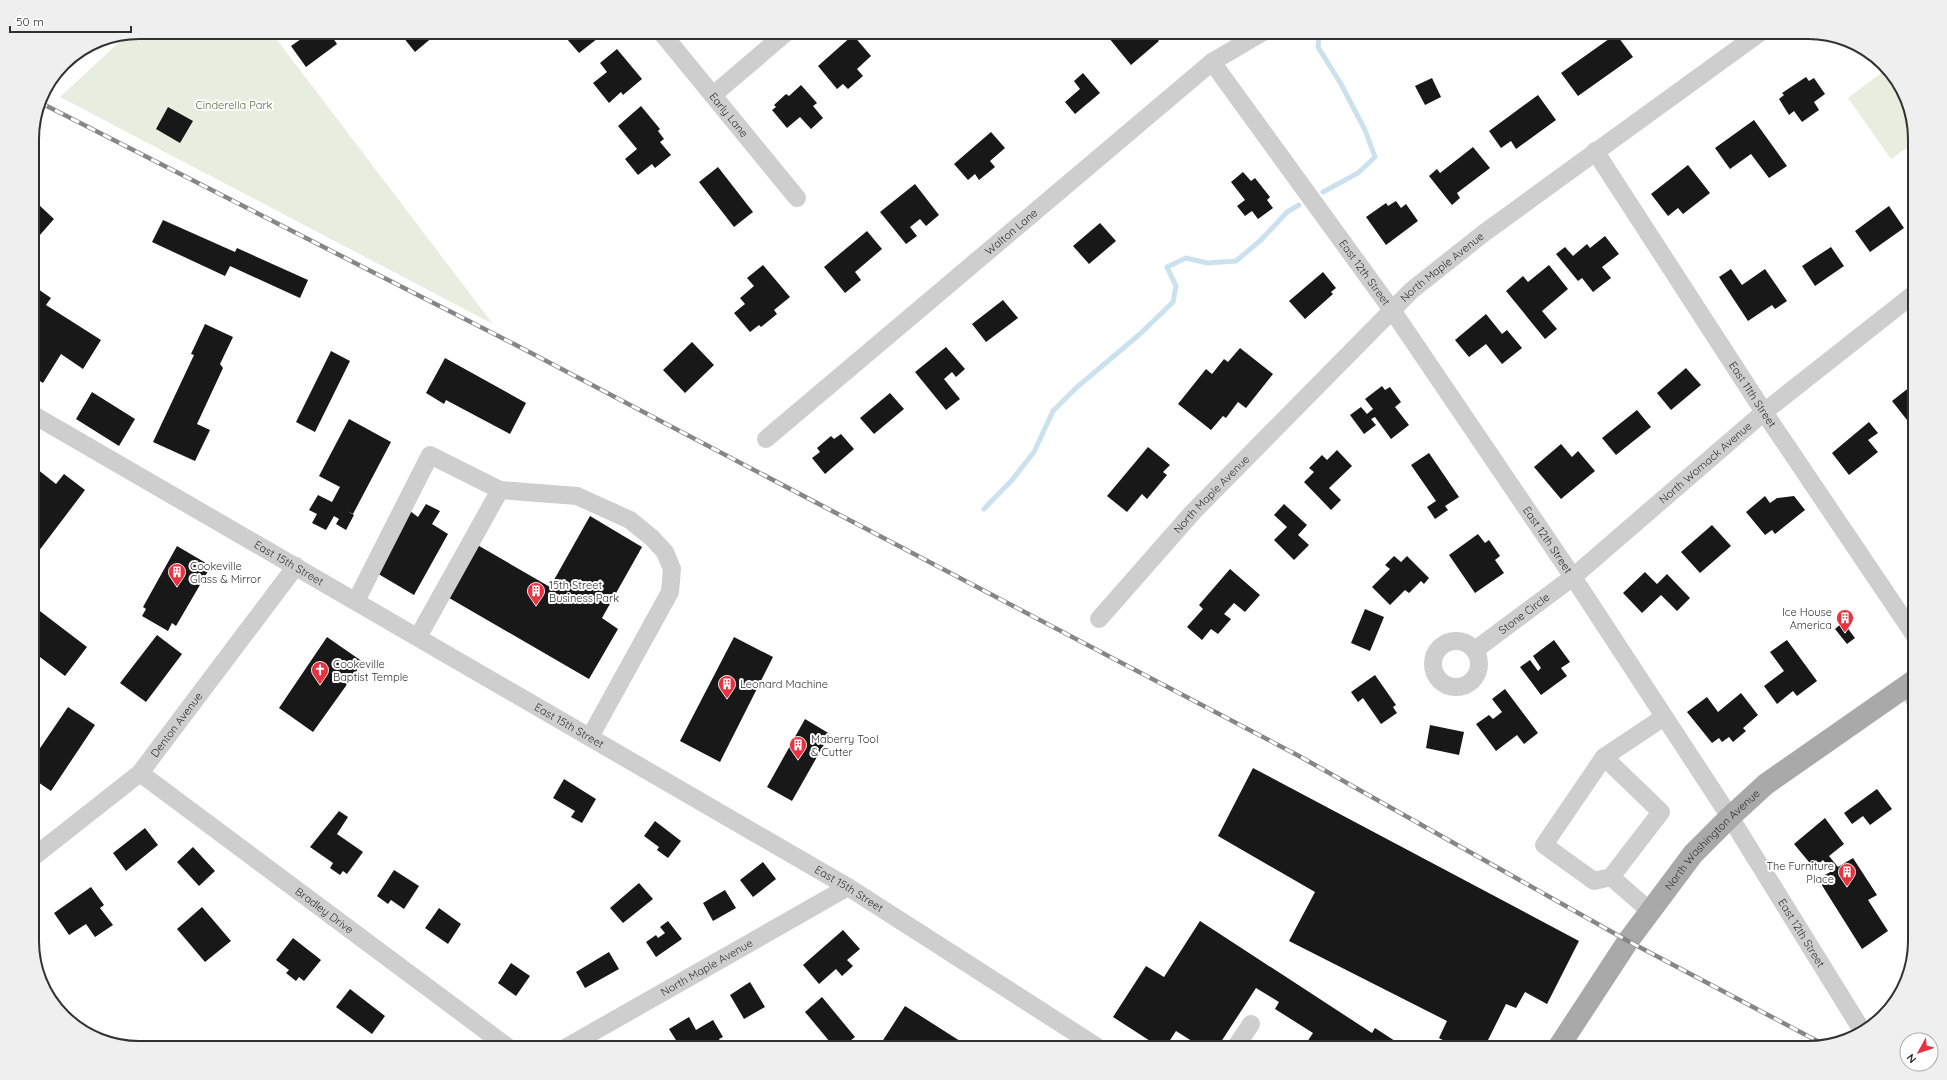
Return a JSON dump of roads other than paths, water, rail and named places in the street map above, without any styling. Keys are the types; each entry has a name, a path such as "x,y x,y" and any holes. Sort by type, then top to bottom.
{"main road":[{"name":"North Washington Avenue","path":"1563,1041 1650,910 1693,854 1766,784 1908,691"}],"street":[{"name":"Early Lane","path":"667,39 797,198"},
{"path":"713,95 779,39"},
{"name":"Walton Lane","path":"766,440 1212,62 1251,39"},
{"name":"North Maple Avenue","path":"1099,620 1193,512 1412,290 1484,233 1751,39"},
{"name":"East 12th Street","path":"1212,62 1392,310 1573,577 1730,817 1860,1027"},
{"name":"East 11th Street","path":"1595,151 1764,412 1908,626"},
{"name":"North Womack Avenue","path":"1573,577 1764,412 1908,299"},
{"name":"East 15th Street","path":"39,418 848,887 1088,1041"},
{"path":"356,601 430,455 500,490 577,496 623,517 652,538 665,552 672,569 670,592 590,737"},
{"path":"418,637 500,490"},
{"name":"Denton Avenue","path":"39,849 140,773 296,566"},
{"name":"Stone Circle","path":"1475,650 1573,577"},
{"path":"1604,758 1660,812 1611,877 1594,881 1544,845 1604,758 1664,717"},
{"name":"Bradley Drive","path":"140,773 500,1041"},
{"path":"1611,877 1650,910"},
{"name":"North Maple Avenue","path":"577,1041 848,887"},
{"path":"1240,1041 1251,1024"}],"waterway":[{"path":"1319,39 1318,47 1341,84 1365,130 1375,157 1358,173 1323,192"},
{"path":"984,509 1012,480 1034,452 1053,411 1076,388 1140,334 1173,302 1176,286 1167,267 1186,258 1207,263 1236,261 1261,240 1287,212 1299,205"}],"railway":[{"path":"45,105 514,344 1299,756 1628,941 1816,1040"}],"place":[{"name":"Cookeville Glass & Mirror","path":"177,587"},
{"name":"15th Street Business Park","path":"536,606"},
{"name":"Ice House America","path":"1845,633"},
{"name":"Cookeville Baptist Temple","path":"320,685"},
{"name":"Leonard Machine","path":"727,699"},
{"name":"Maberry Tool & Cutter","path":"798,760"},
{"name":"The Furniture Place","path":"1847,887"}],"park label":[{"name":"Cinderella Park","path":"234,105"}]}
